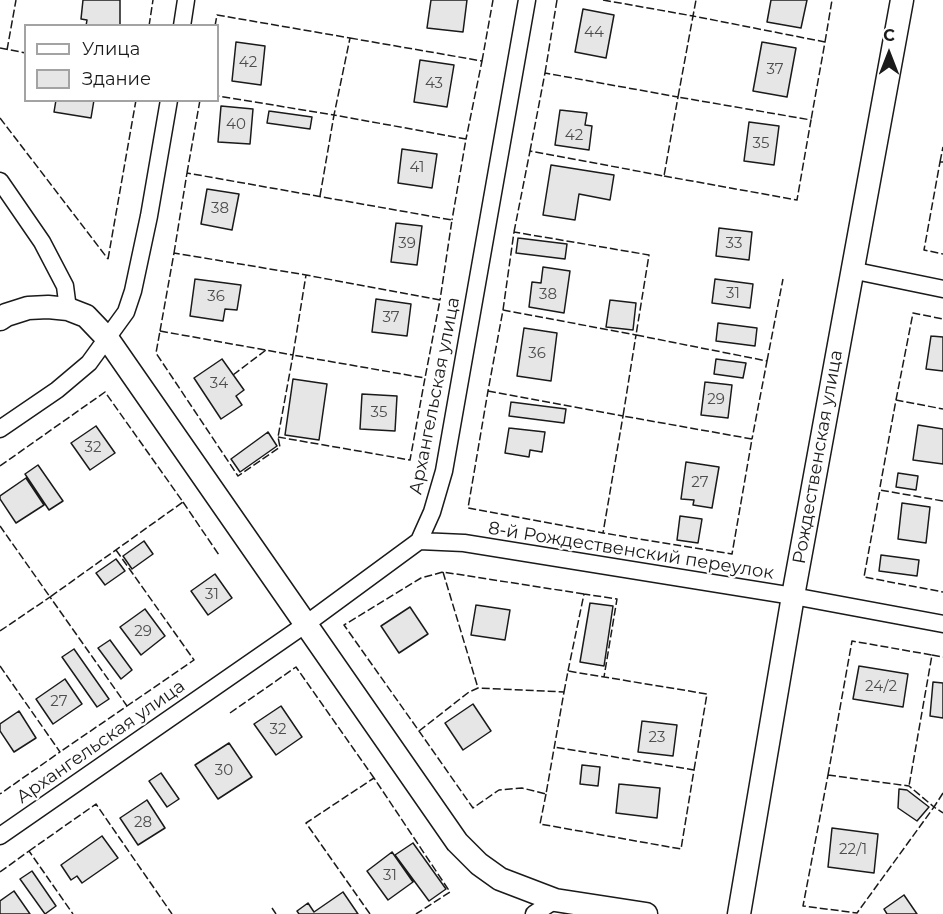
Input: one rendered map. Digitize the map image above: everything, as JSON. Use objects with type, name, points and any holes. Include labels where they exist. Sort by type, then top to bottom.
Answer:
[{"type":"main road","name":"Рождественская улица","points":[[739,914],[851,270],[902,0]]},
{"type":"main road","points":[[0,319],[28,308],[68,309],[86,316],[107,338],[457,842],[479,864],[500,879],[555,900],[646,914]]},
{"type":"street","points":[[182,24],[186,0]]},
{"type":"street","name":"Архангельская улица","points":[[0,836],[306,624],[419,541],[432,512],[444,471],[527,0]]},
{"type":"street","points":[[0,429],[57,390],[89,363],[126,312],[133,291],[149,216],[169,102]]},
{"type":"street","points":[[0,181],[42,242],[65,286],[68,309]]},
{"type":"street","points":[[851,270],[943,289]]},
{"type":"street","name":"8-й Рождественский переулок","points":[[419,541],[464,543],[793,596],[943,624]]},
{"type":"street","points":[[534,914],[555,900]]},
{"type":"building","points":[[83,0],[120,0],[120,24],[86,24],[87,20],[81,19]]},
{"type":"building","points":[[431,0],[467,0],[463,32],[427,28]]},
{"type":"building","points":[[771,0],[807,0],[801,28],[767,22]]},
{"type":"building","points":[[583,9],[614,15],[606,58],[575,52]]},
{"type":"building","points":[[236,42],[265,46],[261,85],[232,81]]},
{"type":"building","points":[[762,42],[796,48],[787,97],[753,91]]},
{"type":"building","points":[[420,60],[454,65],[447,107],[414,102]]},
{"type":"building","points":[[56,102],[94,102],[91,118],[54,112]]},
{"type":"building","points":[[221,106],[253,109],[250,144],[218,142]]},
{"type":"building","points":[[560,110],[587,113],[585,125],[592,126],[589,150],[555,145]]},
{"type":"building","points":[[269,111],[312,117],[310,129],[267,123]]},
{"type":"building","points":[[749,122],[779,126],[774,165],[744,161]]},
{"type":"building","points":[[402,149],[437,154],[432,188],[398,183]]},
{"type":"building","points":[[551,165],[614,175],[610,200],[579,194],[575,220],[543,215]]},
{"type":"building","points":[[207,189],[239,194],[232,230],[201,224]]},
{"type":"building","points":[[396,223],[422,226],[417,265],[391,262]]},
{"type":"building","points":[[719,228],[752,232],[749,260],[716,256]]},
{"type":"building","points":[[518,238],[567,244],[565,259],[516,253]]},
{"type":"building","points":[[543,267],[570,271],[564,313],[529,307],[532,282],[541,283]]},
{"type":"building","points":[[195,279],[241,285],[237,310],[225,309],[223,321],[190,316]]},
{"type":"building","points":[[715,279],[753,284],[750,308],[712,303]]},
{"type":"building","points":[[376,299],[411,304],[407,336],[372,332]]},
{"type":"building","points":[[610,300],[636,303],[633,330],[606,327]]},
{"type":"building","points":[[718,323],[757,328],[755,346],[716,341]]},
{"type":"building","points":[[524,328],[557,333],[551,381],[517,376]]},
{"type":"building","points":[[931,336],[943,337],[943,371],[926,369]]},
{"type":"building","points":[[222,359],[244,390],[236,396],[242,405],[221,419],[194,378]]},
{"type":"building","points":[[716,359],[746,363],[743,378],[714,374]]},
{"type":"building","points":[[293,379],[327,384],[319,440],[285,435]]},
{"type":"building","points":[[705,382],[732,385],[728,418],[701,415]]},
{"type":"building","points":[[362,394],[397,396],[395,431],[360,429]]},
{"type":"building","points":[[511,402],[566,409],[564,423],[509,416]]},
{"type":"building","points":[[918,425],[943,429],[943,464],[913,460]]},
{"type":"building","points":[[96,426],[115,453],[90,470],[71,443]]},
{"type":"building","points":[[509,428],[545,432],[542,452],[530,450],[529,457],[505,453]]},
{"type":"building","points":[[268,432],[277,446],[240,472],[231,459]]},
{"type":"building","points":[[686,462],[719,467],[712,508],[693,505],[694,500],[681,499]]},
{"type":"building","points":[[38,465],[63,501],[49,510],[25,474]]},
{"type":"building","points":[[898,473],[918,476],[916,490],[896,487]]},
{"type":"building","points":[[26,478],[44,505],[16,523],[0,496]]},
{"type":"building","points":[[902,503],[930,507],[926,543],[898,539]]},
{"type":"building","points":[[680,516],[702,519],[698,543],[677,540]]},
{"type":"building","points":[[144,541],[153,554],[132,569],[123,556]]},
{"type":"building","points":[[881,555],[919,560],[917,576],[879,571]]},
{"type":"building","points":[[116,559],[125,571],[105,585],[96,573]]},
{"type":"building","points":[[215,574],[232,598],[208,615],[191,591]]},
{"type":"building","points":[[590,603],[613,606],[604,666],[580,662]]},
{"type":"building","points":[[476,605],[510,610],[505,640],[471,635]]},
{"type":"building","points":[[410,607],[428,634],[399,653],[381,626]]},
{"type":"building","points":[[145,609],[165,636],[141,655],[120,627]]},
{"type":"building","points":[[110,640],[132,670],[121,679],[98,648]]},
{"type":"building","points":[[74,649],[109,699],[97,707],[62,657]]},
{"type":"building","points":[[859,666],[908,674],[903,707],[853,699]]},
{"type":"building","points":[[65,679],[82,704],[53,724],[36,699]]},
{"type":"building","points":[[933,682],[943,683],[943,718],[930,716]]},
{"type":"building","points":[[473,704],[491,731],[463,750],[445,723]]},
{"type":"building","points":[[281,706],[302,737],[276,755],[254,724]]},
{"type":"building","points":[[19,711],[36,738],[14,752],[0,731],[0,724]]},
{"type":"building","points":[[642,721],[677,725],[673,756],[638,752]]},
{"type":"building","points":[[229,743],[252,777],[218,799],[195,765]]},
{"type":"building","points":[[582,765],[600,767],[598,786],[580,784]]},
{"type":"building","points":[[161,773],[179,799],[167,807],[149,781]]},
{"type":"building","points":[[619,784],[660,788],[657,818],[616,813]]},
{"type":"building","points":[[899,789],[907,790],[929,807],[917,821],[898,808]]},
{"type":"building","points":[[147,800],[165,828],[138,845],[120,818]]},
{"type":"building","points":[[832,828],[878,834],[874,873],[828,867]]},
{"type":"building","points":[[102,836],[118,858],[82,883],[77,876],[71,880],[61,865]]},
{"type":"building","points":[[413,843],[446,889],[429,901],[395,855]]},
{"type":"building","points":[[392,852],[413,882],[388,900],[367,871]]},
{"type":"building","points":[[32,871],[56,906],[45,914],[20,879]]},
{"type":"building","points":[[14,891],[30,914],[0,914],[0,901]]},
{"type":"building","points":[[343,892],[358,914],[299,914],[297,911],[308,903],[314,912]]},
{"type":"building","points":[[904,895],[917,914],[887,914],[884,909]]},
{"type":"fence","points":[[7,50],[16,0]]},
{"type":"fence","points":[[149,24],[153,0]]},
{"type":"fence","points":[[482,61],[493,0]]},
{"type":"fence","points":[[545,73],[557,0]]},
{"type":"fence","points":[[603,0],[693,16],[696,0]]},
{"type":"fence","points":[[825,42],[832,0]]},
{"type":"fence","points":[[215,24],[217,15],[350,38],[334,115],[219,96]]},
{"type":"fence","points":[[664,176],[797,200],[811,120],[678,97],[693,16],[825,42],[811,120]]},
{"type":"fence","points":[[350,38],[482,61],[466,139]]},
{"type":"fence","points":[[0,48],[24,53]]},
{"type":"fence","points":[[514,232],[530,151],[664,176],[678,97],[545,73],[530,151]]},
{"type":"fence","points":[[108,259],[136,102]]},
{"type":"fence","points":[[187,173],[200,102]]},
{"type":"fence","points":[[320,196],[334,115],[466,139],[452,220]]},
{"type":"fence","points":[[0,118],[108,259]]},
{"type":"fence","points":[[940,162],[943,147]]},
{"type":"fence","points":[[943,162],[940,162],[924,250],[943,254]]},
{"type":"fence","points":[[174,253],[187,173],[452,220],[440,300]]},
{"type":"fence","points":[[503,310],[514,232],[649,255],[636,335],[767,361],[752,439]]},
{"type":"fence","points":[[160,331],[174,253],[306,275]]},
{"type":"fence","points":[[278,437],[410,460],[425,378],[293,355],[306,275],[440,300],[425,378]]},
{"type":"fence","points":[[767,361],[783,279]]},
{"type":"fence","points":[[488,391],[623,416],[603,533],[468,508],[488,391],[503,310],[636,335],[623,416],[752,439],[732,554],[603,533]]},
{"type":"fence","points":[[896,400],[913,313],[943,319]]},
{"type":"fence","points":[[160,331],[293,355],[278,437],[280,447],[238,476],[156,353],[160,331]]},
{"type":"fence","points":[[233,375],[266,350]]},
{"type":"fence","points":[[0,466],[105,392],[183,502],[50,597],[0,526]]},
{"type":"fence","points":[[880,487],[896,400],[943,409]]},
{"type":"fence","points":[[943,501],[880,490],[864,577],[943,592]]},
{"type":"fence","points":[[183,502],[219,555]]},
{"type":"fence","points":[[116,550],[194,660],[127,706]]},
{"type":"fence","points":[[443,572],[478,688]]},
{"type":"fence","points":[[419,731],[469,692],[478,688],[564,692],[546,794],[522,788],[499,790],[473,808],[344,625],[421,578],[443,572],[584,594]]},
{"type":"fence","points":[[568,671],[584,594],[617,599],[604,677]]},
{"type":"fence","points":[[0,631],[50,597],[127,706],[60,752]]},
{"type":"fence","points":[[828,775],[852,641],[932,655],[909,786]]},
{"type":"fence","points":[[932,655],[943,657]]},
{"type":"fence","points":[[0,666],[60,752],[0,794]]},
{"type":"fence","points":[[230,713],[296,667],[374,778]]},
{"type":"fence","points":[[564,692],[568,671],[707,694],[694,770]]},
{"type":"fence","points":[[546,794],[540,824],[681,849],[694,770],[554,747]]},
{"type":"fence","points":[[828,775],[909,786],[934,807],[857,913],[803,906],[828,775]]},
{"type":"fence","points":[[370,914],[306,823],[374,778],[450,892],[416,914]]},
{"type":"fence","points":[[943,793],[934,807],[943,813]]},
{"type":"fence","points":[[29,851],[96,804],[172,914]]},
{"type":"fence","points":[[0,872],[29,851],[73,914]]},
{"type":"fence","points":[[272,908],[276,914]]}]
